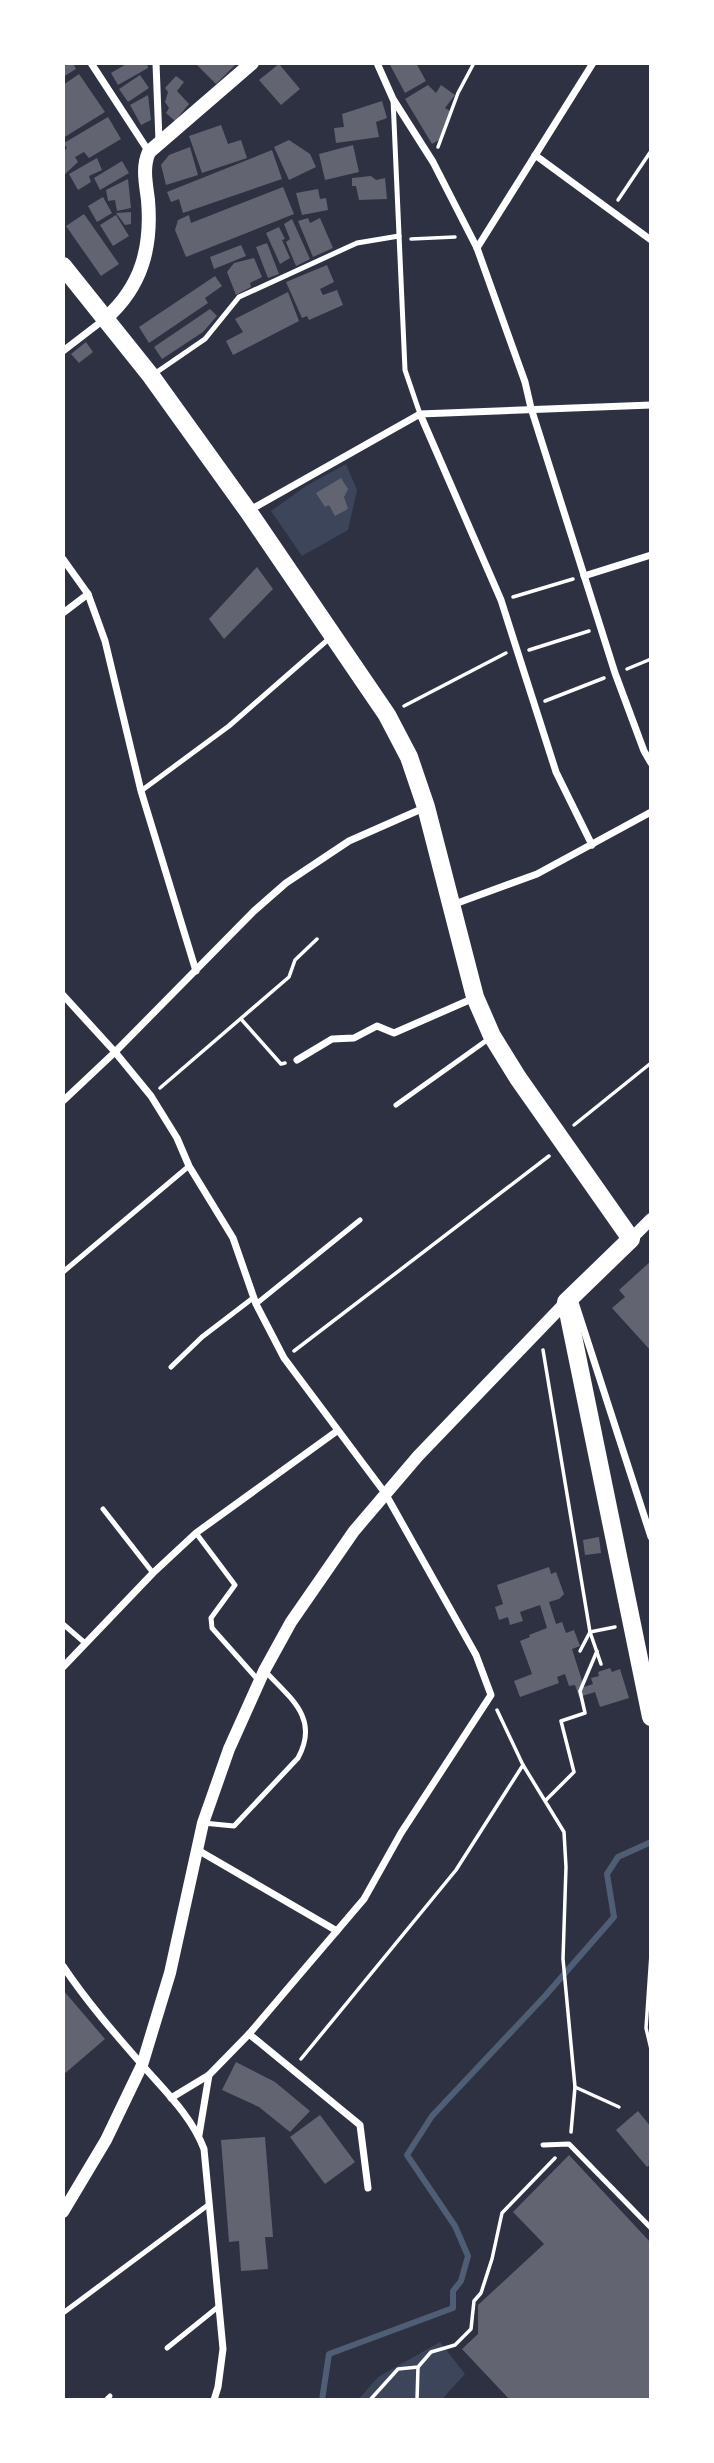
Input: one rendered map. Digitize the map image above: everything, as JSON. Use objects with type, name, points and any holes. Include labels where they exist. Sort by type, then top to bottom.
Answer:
[{"type":"main road","points":[[106,318],[122,304],[134,284],[150,239],[145,168],[154,147],[252,63]]},
{"type":"main road","points":[[63,266],[151,376],[248,511],[387,715],[409,757],[426,807],[475,998],[492,1036],[518,1078],[631,1239],[570,1298],[651,1717]]},
{"type":"street","points":[[91,63],[154,147]]},
{"type":"street","points":[[154,147],[156,63]]},
{"type":"street","points":[[377,63],[393,99],[433,162],[477,248],[525,382],[615,673],[651,763]]},
{"type":"street","points":[[477,248],[593,63]]},
{"type":"street","points":[[535,155],[651,240]]},
{"type":"street","points":[[63,351],[106,318]]},
{"type":"street","points":[[248,511],[420,414],[651,405]]},
{"type":"street","points":[[420,414],[501,600],[556,772],[592,845]]},
{"type":"street","points":[[584,576],[651,555]]},
{"type":"street","points":[[63,559],[88,594],[105,641],[141,791],[195,971]]},
{"type":"street","points":[[63,613],[88,594]]},
{"type":"street","points":[[63,1101],[254,911],[286,883],[349,841],[426,807]]},
{"type":"street","points":[[451,905],[537,874],[651,812]]},
{"type":"street","points":[[63,995],[115,1052],[151,1097],[177,1138],[189,1166],[233,1238],[255,1301],[284,1358],[385,1493],[476,1655],[491,1695],[401,1833],[364,1899],[249,2034],[209,2075],[171,2098]]},
{"type":"street","points":[[297,1060],[332,1039],[354,1038],[377,1026],[394,1034],[475,998]]},
{"type":"street","points":[[631,1239],[651,1219]]},
{"type":"street","points":[[64,2208],[106,2140],[142,2065],[170,1973],[203,1823],[229,1749],[261,1676],[323,1574],[385,1493],[570,1298],[651,1537]]},
{"type":"street","points":[[63,1667],[153,1573],[196,1533],[337,1431]]},
{"type":"street","points":[[196,1849],[337,1931]]},
{"type":"street","points":[[63,1966],[171,2098],[199,2135],[204,2149],[223,2349],[214,2400]]},
{"type":"street","points":[[249,2034],[360,2125],[368,2188]]},
{"type":"street","points":[[199,2135],[209,2075]]},
{"type":"lane","points":[[393,99],[405,370],[420,414]]},
{"type":"lane","points":[[151,376],[205,339],[239,298],[357,243],[399,238]]},
{"type":"lane","points":[[141,791],[229,726],[333,635]]},
{"type":"lane","points":[[396,1105],[492,1036]]},
{"type":"lane","points":[[63,1272],[189,1166]]},
{"type":"lane","points":[[171,1367],[202,1337],[255,1301],[360,1220]]},
{"type":"lane","points":[[103,1509],[153,1573]]},
{"type":"lane","points":[[196,1533],[235,1585],[211,1618],[212,1628],[261,1676],[300,1708],[307,1730],[305,1745],[298,1758],[234,1826],[203,1823]]},
{"type":"lane","points":[[63,1624],[85,1643]]},
{"type":"lane","points":[[543,2145],[569,2144],[651,2228]]},
{"type":"lane","points":[[63,2313],[208,2204]]},
{"type":"lane","points":[[167,2348],[218,2307]]},
{"type":"path","points":[[433,162],[458,93],[474,63]]},
{"type":"path","points":[[611,211],[651,151]]},
{"type":"path","points":[[399,238],[471,237]]},
{"type":"path","points":[[501,600],[584,576]]},
{"type":"path","points":[[387,715],[516,651],[601,627]]},
{"type":"path","points":[[533,705],[651,659]]},
{"type":"path","points":[[151,1097],[289,977],[295,960],[317,939]]},
{"type":"path","points":[[241,1019],[281,1064],[297,1060]]},
{"type":"path","points":[[284,1358],[562,1140],[651,1062]]},
{"type":"path","points":[[539,1330],[590,1632],[601,1664]]},
{"type":"path","points":[[590,1632],[612,1628]]},
{"type":"path","points":[[580,1651],[590,1632]]},
{"type":"path","points":[[546,1800],[574,1772],[561,1721],[585,1713],[580,1691],[597,1651]]},
{"type":"path","points":[[370,2400],[398,2369],[418,2367],[432,2352],[455,2345],[471,2329],[474,2301],[481,2293],[485,2281],[502,2213],[569,2144],[575,2087],[563,1959],[566,1867],[564,1832],[523,1765],[491,1695]]},
{"type":"path","points":[[292,2070],[456,1870],[523,1765]]},
{"type":"path","points":[[651,1954],[646,2028],[651,2049]]},
{"type":"path","points":[[575,2087],[619,2107]]},
{"type":"path","points":[[417,2400],[418,2367]]},
{"type":"shaded area","points":[[346,464],[357,490],[348,530],[302,556],[271,511],[306,486]]},
{"type":"shaded area","points":[[440,2342],[465,2374],[444,2397],[446,2400],[358,2400],[378,2377]]},
{"type":"building","points":[[63,63],[73,63],[76,69],[63,77]]},
{"type":"building","points":[[128,63],[147,63],[148,68],[118,85],[111,73]]},
{"type":"building","points":[[195,63],[237,63],[216,84]]},
{"type":"building","points":[[389,63],[416,63],[426,81],[405,93]]},
{"type":"building","points":[[279,64],[300,89],[281,105],[259,80]]},
{"type":"building","points":[[79,74],[105,112],[63,138],[63,85]]},
{"type":"building","points":[[140,75],[149,88],[128,102],[119,89]]},
{"type":"building","points":[[176,76],[184,82],[177,91],[189,104],[175,121],[166,113],[169,108],[165,102],[168,92],[165,88]]},
{"type":"building","points":[[428,85],[436,93],[441,85],[455,95],[445,108],[450,111],[439,140],[432,144],[405,99]]},
{"type":"building","points":[[148,95],[151,120],[141,125],[130,105]]},
{"type":"building","points":[[382,101],[387,118],[376,122],[379,137],[336,143],[334,128],[344,127],[342,114]]},
{"type":"building","points":[[108,117],[121,139],[89,158],[84,152],[75,157],[78,162],[63,176],[63,152],[67,148],[64,143]]},
{"type":"building","points":[[221,125],[228,144],[241,140],[247,158],[202,173],[189,136]]},
{"type":"building","points":[[289,140],[310,154],[316,167],[289,180],[274,147]]},
{"type":"building","points":[[353,145],[359,172],[325,180],[319,154]]},
{"type":"building","points":[[190,147],[198,175],[166,185],[161,165],[169,155]]},
{"type":"building","points":[[272,150],[282,179],[183,213],[179,199],[171,202],[167,192]]},
{"type":"building","points":[[97,158],[102,170],[89,176],[91,182],[78,190],[69,174]]},
{"type":"building","points":[[122,161],[129,173],[100,190],[94,178]]},
{"type":"building","points":[[371,176],[376,180],[385,178],[387,199],[359,200],[356,186],[352,186],[352,178]]},
{"type":"building","points":[[128,179],[131,208],[117,211],[115,200],[108,201],[106,190]]},
{"type":"building","points":[[283,187],[294,214],[186,257],[175,230],[178,220],[189,215],[191,223]]},
{"type":"building","points":[[318,189],[320,199],[326,198],[328,210],[302,215],[296,193]]},
{"type":"building","points":[[103,197],[112,213],[97,222],[88,206]]},
{"type":"building","points":[[131,212],[131,224],[125,225],[116,213]]},
{"type":"building","points":[[84,214],[119,264],[101,276],[66,226]]},
{"type":"building","points":[[116,215],[129,236],[113,246],[100,225]]},
{"type":"building","points":[[308,218],[310,223],[320,218],[333,248],[313,257],[298,221]]},
{"type":"building","points":[[292,219],[310,259],[296,266],[286,242],[290,239],[284,224]]},
{"type":"building","points":[[279,227],[290,258],[280,264],[266,233]]},
{"type":"building","points":[[267,243],[279,274],[268,278],[256,247]]},
{"type":"building","points":[[241,245],[246,256],[214,269],[210,257]]},
{"type":"building","points":[[254,258],[262,277],[236,295],[227,272],[234,263]]},
{"type":"building","points":[[327,265],[334,282],[320,289],[323,295],[337,290],[343,305],[309,320],[307,316],[302,318],[286,282]]},
{"type":"building","points":[[215,276],[222,286],[205,298],[208,303],[149,343],[139,327]]},
{"type":"building","points":[[288,292],[299,321],[233,355],[226,341],[243,332],[235,319]]},
{"type":"building","points":[[210,309],[217,316],[203,332],[162,359],[154,347]]},
{"type":"building","points":[[86,342],[93,352],[79,363],[71,354]]},
{"type":"building","points":[[341,478],[348,489],[344,497],[348,509],[335,516],[329,505],[325,507],[316,493]]},
{"type":"building","points":[[257,567],[273,589],[224,639],[209,619]]},
{"type":"building","points":[[651,1261],[651,1351],[612,1308],[625,1297],[619,1290]]},
{"type":"building","points":[[599,1537],[601,1553],[585,1555],[583,1540]]},
{"type":"building","points":[[549,1567],[551,1574],[556,1572],[564,1594],[549,1602],[556,1624],[562,1622],[566,1633],[574,1630],[580,1646],[572,1649],[584,1687],[593,1684],[591,1678],[599,1676],[598,1672],[610,1668],[612,1672],[620,1669],[629,1698],[600,1707],[595,1692],[579,1697],[575,1685],[569,1686],[565,1674],[557,1677],[559,1683],[520,1697],[514,1681],[532,1674],[520,1641],[547,1628],[540,1605],[520,1612],[523,1621],[510,1625],[508,1617],[499,1620],[495,1607],[503,1604],[497,1585]]},
{"type":"building","points":[[63,1990],[105,2039],[63,2075]]},
{"type":"building","points":[[236,2062],[275,2082],[310,2111],[290,2132],[259,2107],[222,2090]]},
{"type":"building","points":[[638,2111],[651,2127],[651,2164],[647,2167],[616,2130]]},
{"type":"building","points":[[320,2115],[355,2162],[325,2184],[290,2137]]},
{"type":"building","points":[[265,2137],[273,2237],[265,2237],[268,2269],[241,2271],[239,2241],[229,2242],[221,2140]]},
{"type":"building","points":[[569,2155],[651,2243],[651,2400],[510,2400],[462,2349],[478,2334],[478,2305],[544,2244],[513,2212]]},
{"type":"waterway","points":[[322,2400],[329,2354],[453,2308],[453,2291],[461,2281],[468,2256],[455,2226],[407,2155],[432,2116],[545,1996],[614,1917],[607,1874],[618,1857],[651,1842]]}]
